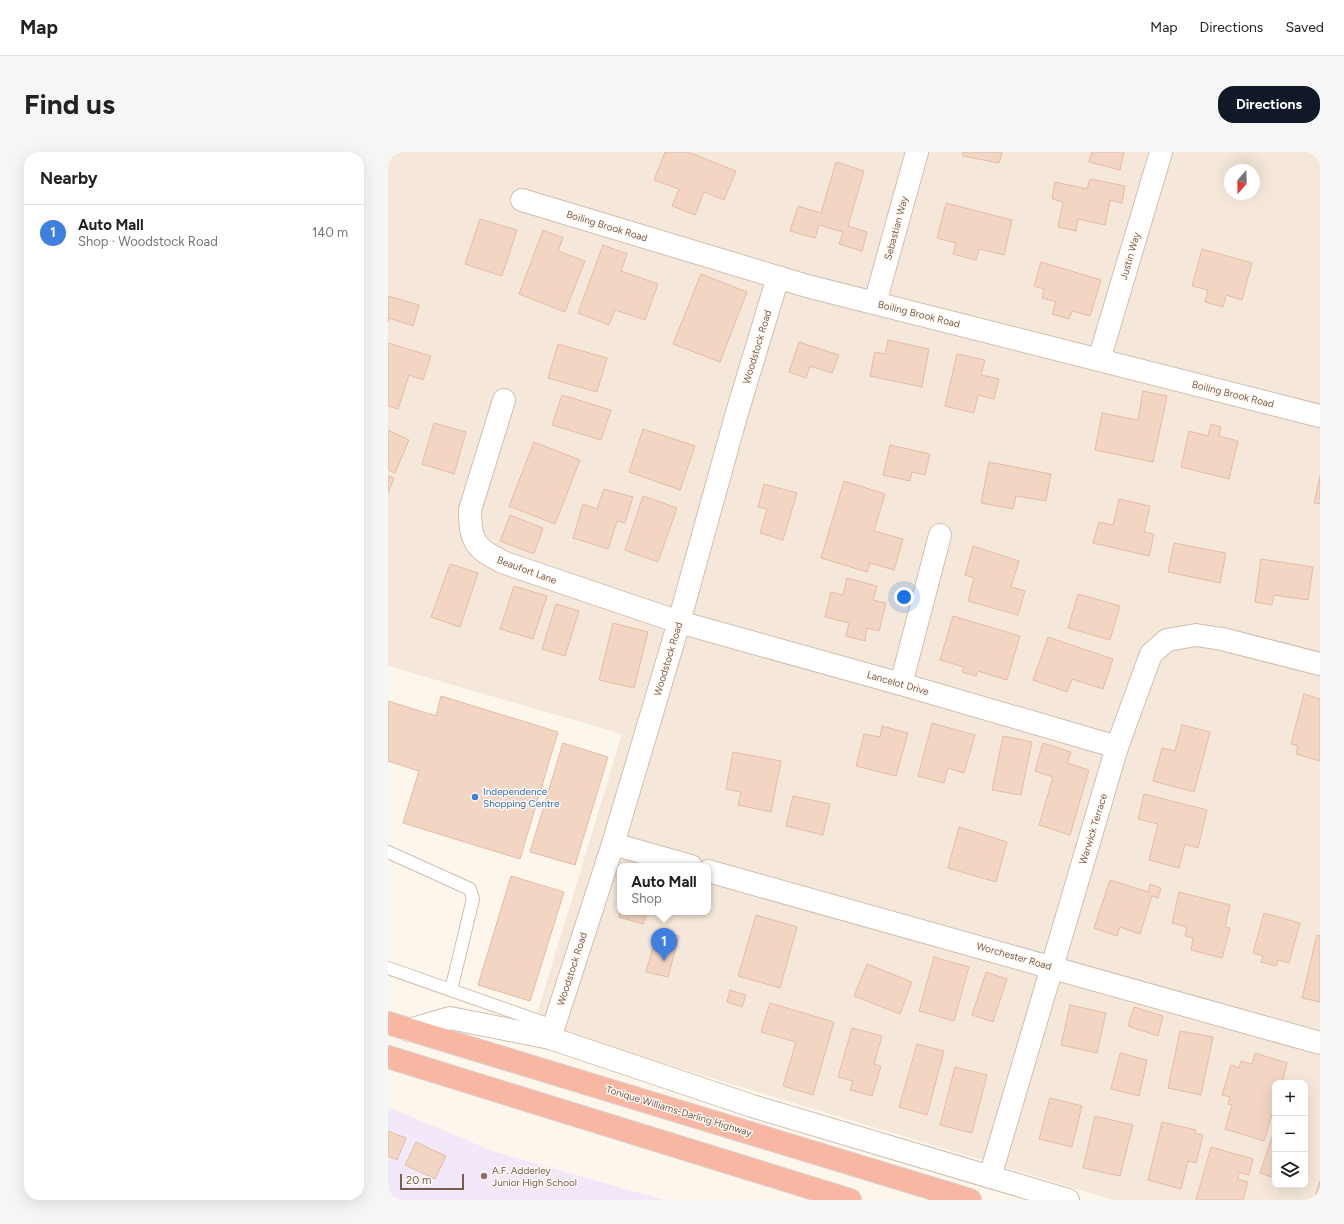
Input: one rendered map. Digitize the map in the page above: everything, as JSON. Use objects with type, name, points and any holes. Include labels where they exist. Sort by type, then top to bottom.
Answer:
[{"type":"highway","name":"Tonique Williams-Darling Highway","points":[[388,1023],[970,1200]]},
{"type":"highway","points":[[388,1058],[850,1200]]},
{"type":"street","name":"Sebastian Way","points":[[875,303],[916,152]]},
{"type":"street","name":"Justin Way","points":[[1099,360],[1160,152]]},
{"type":"street","name":"Boiling Brook Road","points":[[522,200],[778,277],[1320,416]]},
{"type":"street","name":"Woodstock Road","points":[[552,1032],[613,844],[679,622],[736,416],[778,277]]},
{"type":"street","name":"Beaufort Lane","points":[[504,400],[470,510],[470,527],[475,543],[486,554],[505,563],[679,622]]},
{"type":"street","points":[[901,684],[940,535]]},
{"type":"street","name":"Lancelot Drive","points":[[679,622],[901,684],[1117,747]]},
{"type":"street","name":"Warwick Terrace","points":[[990,1177],[1117,747],[1151,654],[1167,640],[1196,635],[1222,639],[1320,664]]},
{"type":"street","points":[[613,844],[680,863]]},
{"type":"street","name":"Worchester Road","points":[[711,872],[1320,1043]]},
{"type":"street","points":[[409,1030],[450,1018],[552,1032],[752,1106],[1068,1200]]},
{"type":"lane","points":[[388,852],[470,889],[474,898],[451,990]]},
{"type":"lane","points":[[388,968],[451,990],[552,1032]]},
{"type":"shaded area","points":[[388,152],[1320,152],[1320,1200],[1113,1200],[534,1024],[622,734],[388,666]]},
{"type":"shaded area","name":"A.F. Adderley Junior High School","points":[[388,1107],[495,1152],[664,1200],[388,1200]]},
{"type":"building","points":[[665,152],[688,152],[736,171],[724,200],[704,192],[695,215],[672,206],[679,189],[654,180]]},
{"type":"building","points":[[963,152],[1002,152],[999,163],[963,156]]},
{"type":"building","points":[[1092,152],[1124,152],[1120,170],[1089,162]]},
{"type":"building","points":[[836,162],[864,171],[848,226],[867,232],[862,251],[839,244],[843,232],[819,225],[815,238],[790,231],[798,206],[821,213]]},
{"type":"building","points":[[1090,179],[1125,186],[1122,203],[1110,200],[1105,225],[1078,219],[1076,231],[1058,227],[1063,202],[1052,199],[1055,182],[1087,189]]},
{"type":"building","points":[[946,203],[1012,220],[1004,255],[979,249],[976,260],[953,254],[956,243],[937,238]]},
{"type":"building","points":[[480,219],[517,230],[502,276],[465,264]]},
{"type":"building","points":[[543,230],[563,238],[558,251],[585,261],[565,312],[519,294]]},
{"type":"building","points":[[603,245],[627,254],[621,271],[658,284],[645,320],[615,310],[609,325],[578,313]]},
{"type":"building","points":[[1202,249],[1252,263],[1242,300],[1226,295],[1223,307],[1205,302],[1208,290],[1192,286]]},
{"type":"building","points":[[1041,262],[1101,280],[1090,316],[1072,311],[1069,319],[1052,314],[1056,302],[1042,298],[1044,289],[1034,286]]},
{"type":"building","points":[[701,274],[747,292],[720,362],[673,344]]},
{"type":"building","points":[[388,296],[419,305],[413,326],[389,318],[388,322]]},
{"type":"building","points":[[888,340],[929,349],[922,387],[870,376],[875,352],[885,354]]},
{"type":"building","points":[[799,342],[839,355],[832,373],[810,366],[806,378],[789,372]]},
{"type":"building","points":[[388,343],[431,356],[423,380],[409,375],[398,409],[388,406]]},
{"type":"building","points":[[558,344],[607,358],[597,392],[548,378]]},
{"type":"building","points":[[957,354],[985,360],[981,375],[999,379],[994,399],[978,395],[974,413],[945,406]]},
{"type":"building","points":[[1143,391],[1167,396],[1153,462],[1095,450],[1102,413],[1138,420]]},
{"type":"building","points":[[562,395],[611,410],[601,440],[552,425]]},
{"type":"building","points":[[434,423],[466,432],[454,474],[422,464]]},
{"type":"building","points":[[1211,424],[1221,427],[1219,436],[1238,441],[1229,479],[1181,467],[1189,431],[1208,436]]},
{"type":"building","points":[[643,429],[695,446],[680,490],[629,472]]},
{"type":"building","points":[[388,430],[409,440],[395,473],[388,470]]},
{"type":"building","points":[[534,442],[580,460],[555,524],[509,506]]},
{"type":"building","points":[[890,445],[930,454],[925,475],[912,472],[910,481],[883,475]]},
{"type":"building","points":[[989,462],[1051,474],[1046,501],[1016,496],[1013,509],[981,503]]},
{"type":"building","points":[[388,476],[394,478],[388,493]]},
{"type":"building","points":[[1320,476],[1320,504],[1314,503]]},
{"type":"building","points":[[844,481],[885,494],[874,531],[903,539],[894,570],[870,563],[867,572],[821,558]]},
{"type":"building","points":[[764,484],[797,493],[783,540],[760,533],[767,509],[758,507]]},
{"type":"building","points":[[604,489],[633,497],[625,523],[617,521],[608,549],[573,538],[583,504],[597,509]]},
{"type":"building","points":[[643,496],[677,508],[658,562],[625,550]]},
{"type":"building","points":[[1119,499],[1150,506],[1144,532],[1154,534],[1149,556],[1093,543],[1099,522],[1113,525]]},
{"type":"building","points":[[510,515],[543,528],[534,554],[500,541]]},
{"type":"building","points":[[1174,543],[1226,553],[1220,583],[1168,572]]},
{"type":"building","points":[[973,546],[1019,561],[1011,587],[1025,591],[1018,615],[968,601],[974,578],[965,575]]},
{"type":"building","points":[[1261,559],[1313,567],[1308,600],[1274,595],[1272,605],[1255,602]]},
{"type":"building","points":[[450,564],[478,573],[460,627],[431,617]]},
{"type":"building","points":[[847,578],[877,586],[873,600],[886,603],[879,631],[867,628],[865,641],[846,636],[849,623],[825,617],[831,592],[843,595]]},
{"type":"building","points":[[514,586],[547,596],[533,639],[500,629]]},
{"type":"building","points":[[1078,594],[1120,606],[1110,640],[1068,628]]},
{"type":"building","points":[[556,604],[579,611],[565,656],[542,649]]},
{"type":"building","points":[[953,616],[1020,636],[1007,680],[978,671],[976,676],[962,672],[964,667],[940,660]]},
{"type":"building","points":[[613,623],[648,632],[634,688],[599,680]]},
{"type":"building","points":[[1048,637],[1113,659],[1103,689],[1072,679],[1067,692],[1033,680]]},
{"type":"building","points":[[1304,694],[1320,699],[1320,761],[1296,754],[1298,746],[1291,744]]},
{"type":"building","name":"Independence Shopping Centre","points":[[441,696],[558,732],[520,859],[403,823],[419,771],[388,761],[388,701],[436,716]]},
{"type":"building","points":[[932,723],[975,735],[964,773],[948,768],[944,783],[918,776]]},
{"type":"building","points":[[1182,725],[1210,732],[1194,792],[1153,781],[1162,748],[1175,751]]},
{"type":"building","points":[[882,726],[908,733],[896,776],[856,766],[864,734],[880,737]]},
{"type":"building","points":[[1003,736],[1032,742],[1021,795],[992,790]]},
{"type":"building","points":[[563,743],[608,757],[575,865],[530,852]]},
{"type":"building","points":[[1043,743],[1071,752],[1067,763],[1089,770],[1070,835],[1039,825],[1053,777],[1035,771]]},
{"type":"building","points":[[733,752],[781,761],[771,812],[738,805],[741,792],[726,789]]},
{"type":"building","points":[[1144,794],[1207,810],[1198,848],[1185,844],[1179,868],[1149,860],[1158,824],[1138,819]]},
{"type":"building","points":[[793,796],[830,804],[823,835],[786,826]]},
{"type":"building","points":[[959,827],[1007,842],[996,882],[948,868]]},
{"type":"building","points":[[511,876],[564,892],[530,1001],[478,985]]},
{"type":"building","points":[[1110,880],[1148,892],[1150,884],[1161,888],[1158,898],[1152,896],[1140,934],[1120,927],[1117,936],[1094,928]]},
{"type":"building","points":[[1179,892],[1230,905],[1225,927],[1230,928],[1222,958],[1191,950],[1193,938],[1185,936],[1187,927],[1172,923]]},
{"type":"building","points":[[1264,913],[1300,923],[1289,963],[1278,960],[1276,966],[1261,962],[1263,956],[1253,953]]},
{"type":"building","points":[[619,915],[646,915],[643,924],[619,917]]},
{"type":"building","points":[[756,915],[797,927],[780,988],[738,976]]},
{"type":"building","points":[[658,930],[679,936],[668,977],[646,972]]},
{"type":"building","points":[[1317,935],[1320,936],[1320,1002],[1302,998]]},
{"type":"building","points":[[934,957],[969,967],[954,1021],[919,1011]]},
{"type":"building","points":[[867,964],[912,982],[900,1014],[854,996]]},
{"type":"building","points":[[986,972],[1007,979],[993,1022],[972,1015]]},
{"type":"building","points":[[730,990],[746,995],[742,1007],[727,1002]]},
{"type":"building","points":[[770,1003],[834,1022],[813,1095],[783,1086],[796,1042],[761,1032]]},
{"type":"building","points":[[1070,1005],[1106,1013],[1097,1053],[1061,1045]]},
{"type":"building","points":[[1134,1007],[1163,1016],[1158,1036],[1128,1026]]},
{"type":"building","points":[[852,1028],[882,1036],[874,1064],[881,1066],[872,1096],[850,1090],[853,1081],[838,1077]]},
{"type":"building","points":[[1180,1031],[1213,1037],[1201,1095],[1168,1088]]},
{"type":"building","points":[[917,1044],[944,1051],[927,1115],[899,1107]]},
{"type":"building","points":[[1120,1053],[1147,1060],[1139,1096],[1111,1089]]},
{"type":"building","points":[[1255,1053],[1287,1063],[1283,1080],[1272,1080],[1272,1114],[1264,1141],[1225,1129],[1232,1105],[1228,1104],[1230,1097],[1222,1095],[1231,1065],[1239,1068],[1241,1061],[1252,1064]]},
{"type":"building","points":[[955,1067],[987,1075],[972,1133],[940,1125]]},
{"type":"building","points":[[1050,1098],[1082,1106],[1072,1147],[1039,1139]]},
{"type":"building","points":[[1095,1116],[1133,1125],[1120,1176],[1083,1168]]},
{"type":"building","points":[[1162,1122],[1196,1130],[1195,1133],[1203,1135],[1196,1163],[1188,1161],[1181,1189],[1148,1180]]},
{"type":"building","points":[[388,1131],[406,1138],[397,1160],[388,1156]]},
{"type":"building","points":[[1272,1137],[1272,1177],[1260,1173]]},
{"type":"building","points":[[416,1142],[446,1156],[435,1179],[405,1165]]},
{"type":"building","points":[[1211,1147],[1253,1159],[1249,1175],[1239,1172],[1238,1179],[1248,1182],[1243,1200],[1196,1200]]},
{"type":"building","points":[[1320,1181],[1320,1200],[1314,1200]]},
{"type":"place","name":"Independence Shopping Centre","points":[[475,797]]},
{"type":"place","name":"Auto Mall","points":[[664,961]]},
{"type":"place","name":"A.F. Adderley Junior High School","points":[[484,1176]]}]
